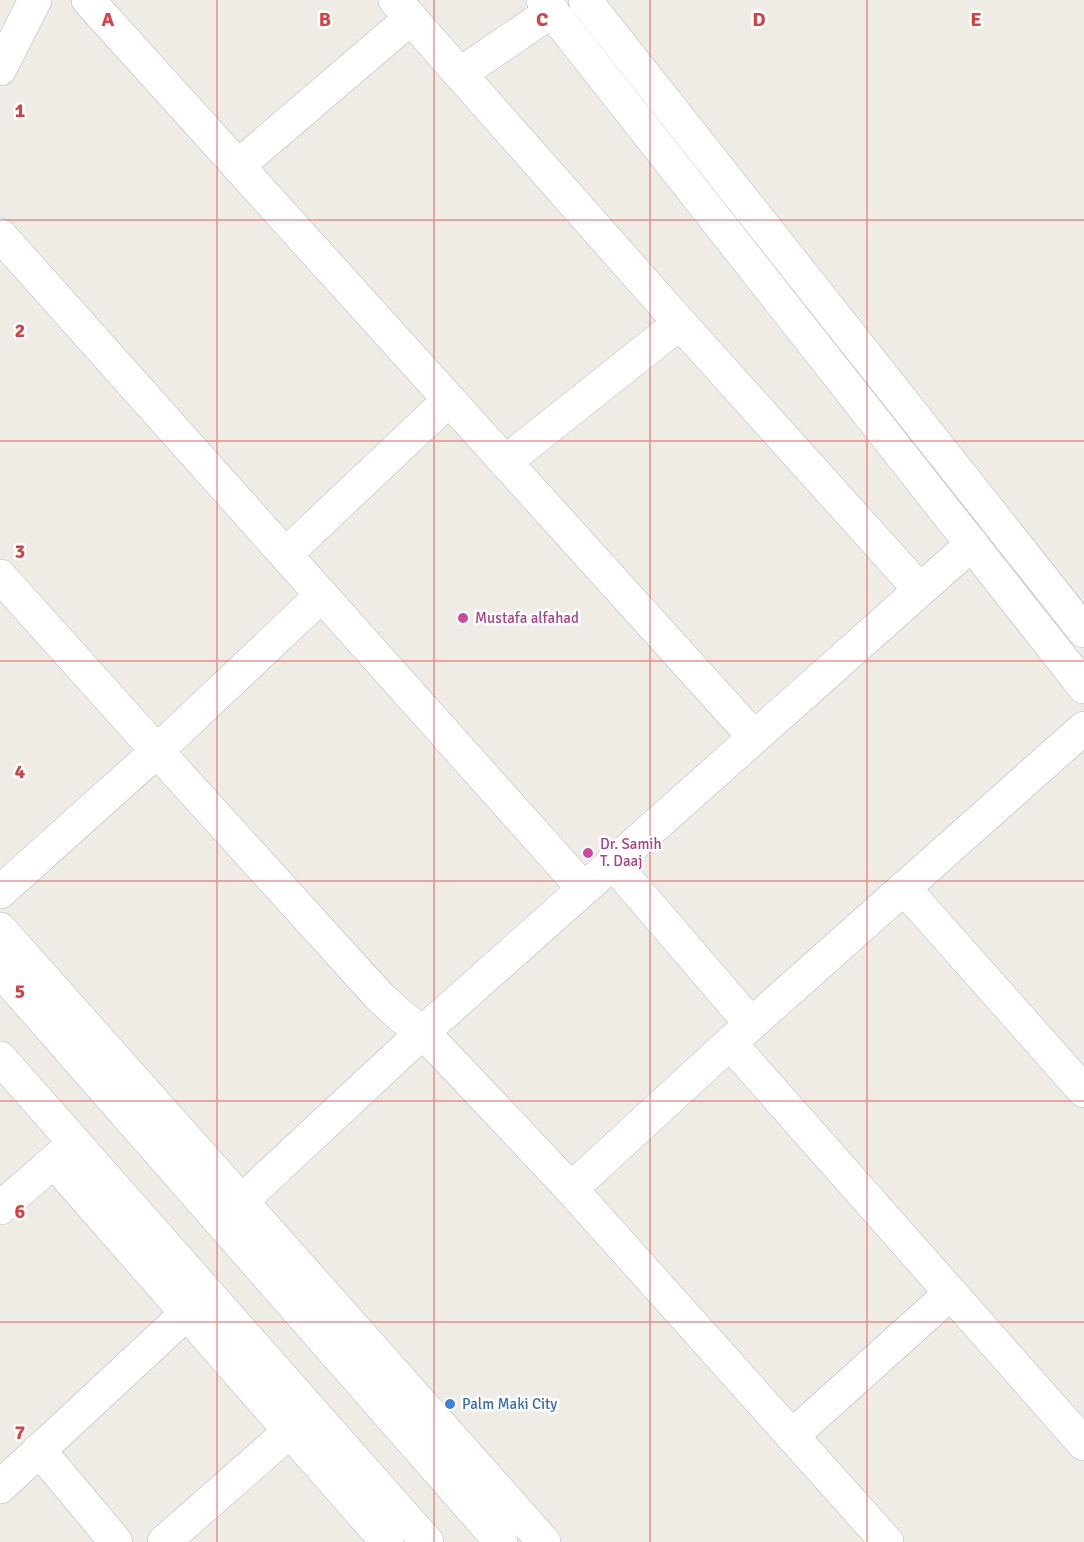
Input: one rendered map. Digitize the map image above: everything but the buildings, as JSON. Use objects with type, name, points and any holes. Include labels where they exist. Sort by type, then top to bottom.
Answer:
[{"type":"street","points":[[0,69],[35,0]]},
{"type":"street","points":[[87,0],[754,737]]},
{"type":"street","points":[[585,0],[1084,631]]},
{"type":"street","points":[[460,74],[548,5],[1084,687]]},
{"type":"street","points":[[237,166],[403,9],[680,323],[920,590]]},
{"type":"street","points":[[0,235],[584,888]]},
{"type":"street","points":[[505,462],[680,323]]},
{"type":"street","points":[[286,554],[449,400]]},
{"type":"street","points":[[231,1211],[423,1032],[972,544]]},
{"type":"street","points":[[0,576],[380,997],[423,1032],[571,1189],[887,1542]]},
{"type":"street","points":[[0,892],[157,751],[322,595]]},
{"type":"street","points":[[571,1189],[740,1033],[1084,728]]},
{"type":"street","points":[[612,862],[740,1033],[951,1293],[1084,1444]]},
{"type":"street","points":[[904,888],[1084,1091]]},
{"type":"street","points":[[0,929],[501,1542]]},
{"type":"street","points":[[0,970],[544,1542]]},
{"type":"street","points":[[0,1058],[64,1152],[187,1313],[387,1542]]},
{"type":"street","points":[[0,1208],[64,1152]]},
{"type":"street","points":[[64,1152],[427,1542]]},
{"type":"street","points":[[792,1436],[951,1293]]},
{"type":"street","points":[[0,1487],[187,1313]]},
{"type":"street","points":[[164,1542],[290,1431]]},
{"type":"street","points":[[39,1450],[116,1542]]},
{"type":"place","name":"Mustafa alfahad","points":[[463,618]]},
{"type":"place","name":"Dr. Samih T. Daaj","points":[[588,853]]},
{"type":"place","name":"Palm Maki City","points":[[450,1404]]}]
